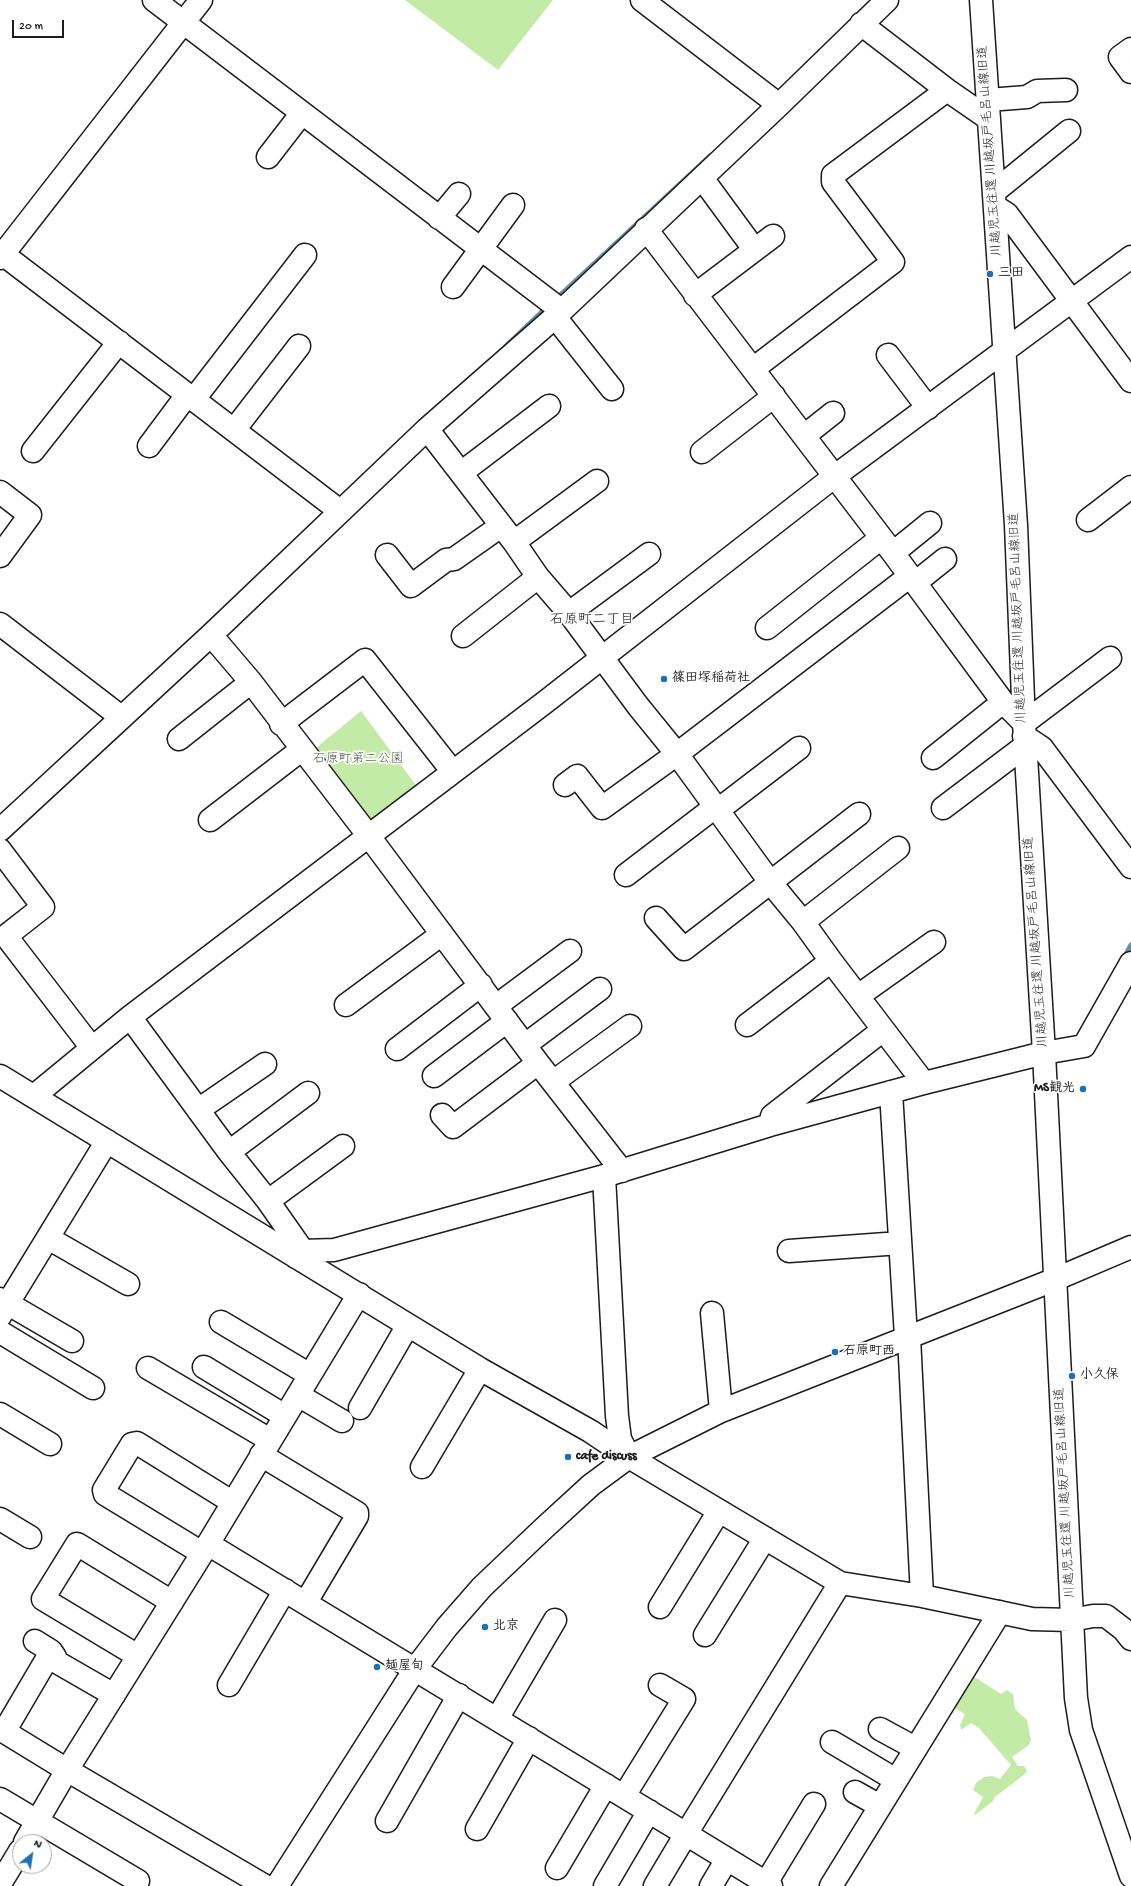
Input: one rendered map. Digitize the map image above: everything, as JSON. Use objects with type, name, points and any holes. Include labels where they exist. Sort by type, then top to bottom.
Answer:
[{"type":"street","points":[[154,0],[480,249],[558,314],[612,389]]},
{"type":"street","points":[[201,0],[1,255],[119,342],[340,511]]},
{"type":"street","points":[[642,0],[779,105]]},
{"type":"street","points":[[0,830],[211,635],[427,429],[558,314],[646,229],[779,105],[887,0]]},
{"type":"street","name":"川越児玉往還 川越坂戸毛呂山線旧道","points":[[981,0],[1016,525],[1024,735],[1044,1053],[1076,1698],[1081,1730],[1131,1876]]},
{"type":"street","points":[[861,24],[947,90],[989,110],[1027,97],[1037,91],[1066,90]]},
{"type":"street","points":[[1131,49],[1120,57],[1131,72]]},
{"type":"street","points":[[753,369],[893,262],[834,182],[833,175],[947,90]]},
{"type":"street","points":[[268,157],[302,113]]},
{"type":"street","points":[[1069,131],[995,199],[1131,381]]},
{"type":"street","points":[[702,178],[754,249]]},
{"type":"street","points":[[439,218],[459,194]]},
{"type":"street","points":[[453,287],[513,205]]},
{"type":"street","points":[[646,229],[913,579],[1003,702],[1024,735],[1042,748],[1131,867]]},
{"type":"street","points":[[695,295],[773,236]]},
{"type":"street","points":[[149,446],[191,397],[304,255]]},
{"type":"street","points":[[34,1096],[130,1017],[453,772],[835,476],[1131,257]]},
{"type":"street","points":[[33,451],[119,342]]},
{"type":"street","points":[[234,430],[299,346]]},
{"type":"street","points":[[888,355],[928,408]]},
{"type":"street","points":[[702,452],[774,396]]},
{"type":"street","points":[[461,473],[549,406]]},
{"type":"street","points":[[804,436],[834,413]]},
{"type":"street","points":[[427,429],[538,577],[569,613],[638,706],[677,754],[770,882],[803,922],[924,1083]]},
{"type":"street","points":[[387,556],[411,586],[446,560],[454,559],[507,534],[597,482]]},
{"type":"street","points":[[1088,520],[1131,487]]},
{"type":"street","points":[[0,492],[30,515],[0,556]]},
{"type":"street","points":[[767,628],[887,546],[930,523]]},
{"type":"street","points":[[569,613],[649,554]]},
{"type":"street","points":[[565,785],[577,776],[602,808],[913,579],[945,559]]},
{"type":"street","points":[[463,636],[538,577]]},
{"type":"street","points":[[0,624],[122,717]]},
{"type":"street","points":[[211,635],[251,682],[281,724],[368,835],[481,985],[553,1082],[613,1173],[617,1416],[620,1439],[629,1457]]},
{"type":"street","points":[[943,808],[1110,658]]},
{"type":"street","points":[[281,724],[366,660],[453,772]]},
{"type":"street","points":[[179,739],[251,682]]},
{"type":"street","points":[[933,758],[1003,702]]},
{"type":"street","points":[[626,875],[799,748]]},
{"type":"street","points":[[210,820],[301,750]]},
{"type":"street","points":[[656,918],[684,949],[859,814]]},
{"type":"street","points":[[803,922],[898,848]]},
{"type":"street","points":[[0,850],[43,907],[6,936],[92,1048]]},
{"type":"street","points":[[346,1005],[442,934]]},
{"type":"street","points":[[858,996],[934,942]]},
{"type":"street","points":[[434,1076],[570,951]]},
{"type":"street","points":[[747,1024],[831,961]]},
{"type":"street","points":[[300,1254],[334,1250],[613,1173],[770,1125],[924,1083],[1044,1053],[1084,1046],[1131,963]]},
{"type":"street","points":[[397,1049],[481,985]]},
{"type":"street","points":[[525,1045],[600,989]]},
{"type":"street","points":[[130,1017],[229,1152],[268,1202],[300,1254]]},
{"type":"street","points":[[553,1082],[630,1026]]},
{"type":"street","points":[[770,1125],[772,1116],[883,1030]]},
{"type":"street","points":[[442,1115],[453,1127],[538,1063]]},
{"type":"street","points":[[198,1110],[265,1064]]},
{"type":"street","points":[[0,1076],[107,1141],[300,1254],[359,1294],[480,1369],[590,1432],[718,1511],[840,1583],[922,1596],[1032,1619],[1071,1620],[1093,1616],[1106,1616],[1127,1628]]},
{"type":"street","points":[[891,1092],[900,1243],[908,1337],[922,1596]]},
{"type":"street","points":[[229,1152],[308,1093]]},
{"type":"street","points":[[72,1341],[3,1306],[48,1238],[107,1141]]},
{"type":"street","points":[[268,1202],[343,1146]]},
{"type":"street","points":[[48,1238],[128,1284]]},
{"type":"street","points":[[789,1251],[900,1243]]},
{"type":"street","points":[[277,1886],[415,1669],[447,1627],[482,1587],[591,1485],[629,1457],[721,1412],[1056,1279],[1129,1254]]},
{"type":"street","points":[[30,1834],[67,1770],[172,1602],[359,1294]]},
{"type":"street","points":[[712,1313],[721,1412]]},
{"type":"street","points":[[221,1322],[310,1375]]},
{"type":"street","points":[[360,1408],[408,1325]]},
{"type":"street","points":[[0,1332],[93,1388]]},
{"type":"street","points":[[204,1367],[285,1416]]},
{"type":"street","points":[[148,1368],[266,1447],[357,1513],[357,1516],[306,1602]]},
{"type":"street","points":[[422,1467],[480,1369]]},
{"type":"street","points":[[298,1395],[342,1421]]},
{"type":"street","points":[[0,1414],[50,1444]]},
{"type":"street","points":[[232,1502],[137,1443],[132,1444],[104,1490],[105,1494],[306,1602],[769,1884],[814,1804]]},
{"type":"street","points":[[660,1607],[718,1511]]},
{"type":"street","points":[[0,1519],[30,1537]]},
{"type":"street","points":[[705,1635],[765,1538]]},
{"type":"street","points":[[138,1656],[43,1599],[77,1544],[172,1602]]},
{"type":"street","points":[[655,1886],[840,1583]]},
{"type":"street","points":[[229,1684],[285,1590]]},
{"type":"street","points":[[831,1886],[1000,1612]]},
{"type":"street","points":[[497,1719],[555,1620]]},
{"type":"street","points":[[35,1641],[51,1651],[58,1653],[114,1695]]},
{"type":"street","points":[[58,1653],[48,1657],[2,1730],[67,1770],[265,1886]]},
{"type":"street","points":[[557,1868],[684,1700],[660,1685]]},
{"type":"street","points":[[387,1821],[459,1695]]},
{"type":"street","points":[[880,1729],[916,1748]]},
{"type":"street","points":[[477,1829],[529,1738]]},
{"type":"street","points":[[832,1742],[896,1780]]},
{"type":"street","points":[[856,1792],[880,1806]]},
{"type":"street","points":[[0,1799],[138,1882]]},
{"type":"street","points":[[605,1886],[649,1811]]},
{"type":"street","points":[[711,1886],[727,1859]]},
{"type":"street","points":[[0,1884],[12,1864]]},
{"type":"green space","points":[[405,0],[553,0],[498,70]]},
{"type":"green space","name":"石原町第二公園","points":[[361,711],[419,789],[369,827],[311,752]]},
{"type":"green space","points":[[970,1674],[1001,1694],[1007,1690],[1013,1694],[1015,1709],[1027,1720],[1031,1740],[1029,1745],[1012,1757],[1018,1766],[1024,1766],[1027,1770],[1026,1773],[975,1815],[974,1814],[983,1797],[973,1790],[976,1783],[984,1777],[992,1776],[1000,1779],[1011,1765],[979,1728],[971,1723],[961,1730],[960,1725],[965,1714],[951,1706]]},
{"type":"waterway","points":[[556,299],[710,156]]},
{"type":"waterway","points":[[505,347],[547,307]]},
{"type":"waterway","points":[[1124,958],[1131,945]]},
{"type":"place","name":"三田","points":[[990,274]]},
{"type":"place","name":"篠田塚稲荷社","points":[[664,679]]},
{"type":"place","name":"MS観光","points":[[1083,1089]]},
{"type":"place","name":"石原町西","points":[[835,1352]]},
{"type":"place","name":"小久保","points":[[1072,1376]]},
{"type":"place","name":"cafe discuss","points":[[568,1457]]},
{"type":"place","name":"北京","points":[[485,1627]]},
{"type":"place","name":"麺屋旬","points":[[377,1667]]},
{"type":"district","name":"石原町二丁目","points":[[592,621]]}]
